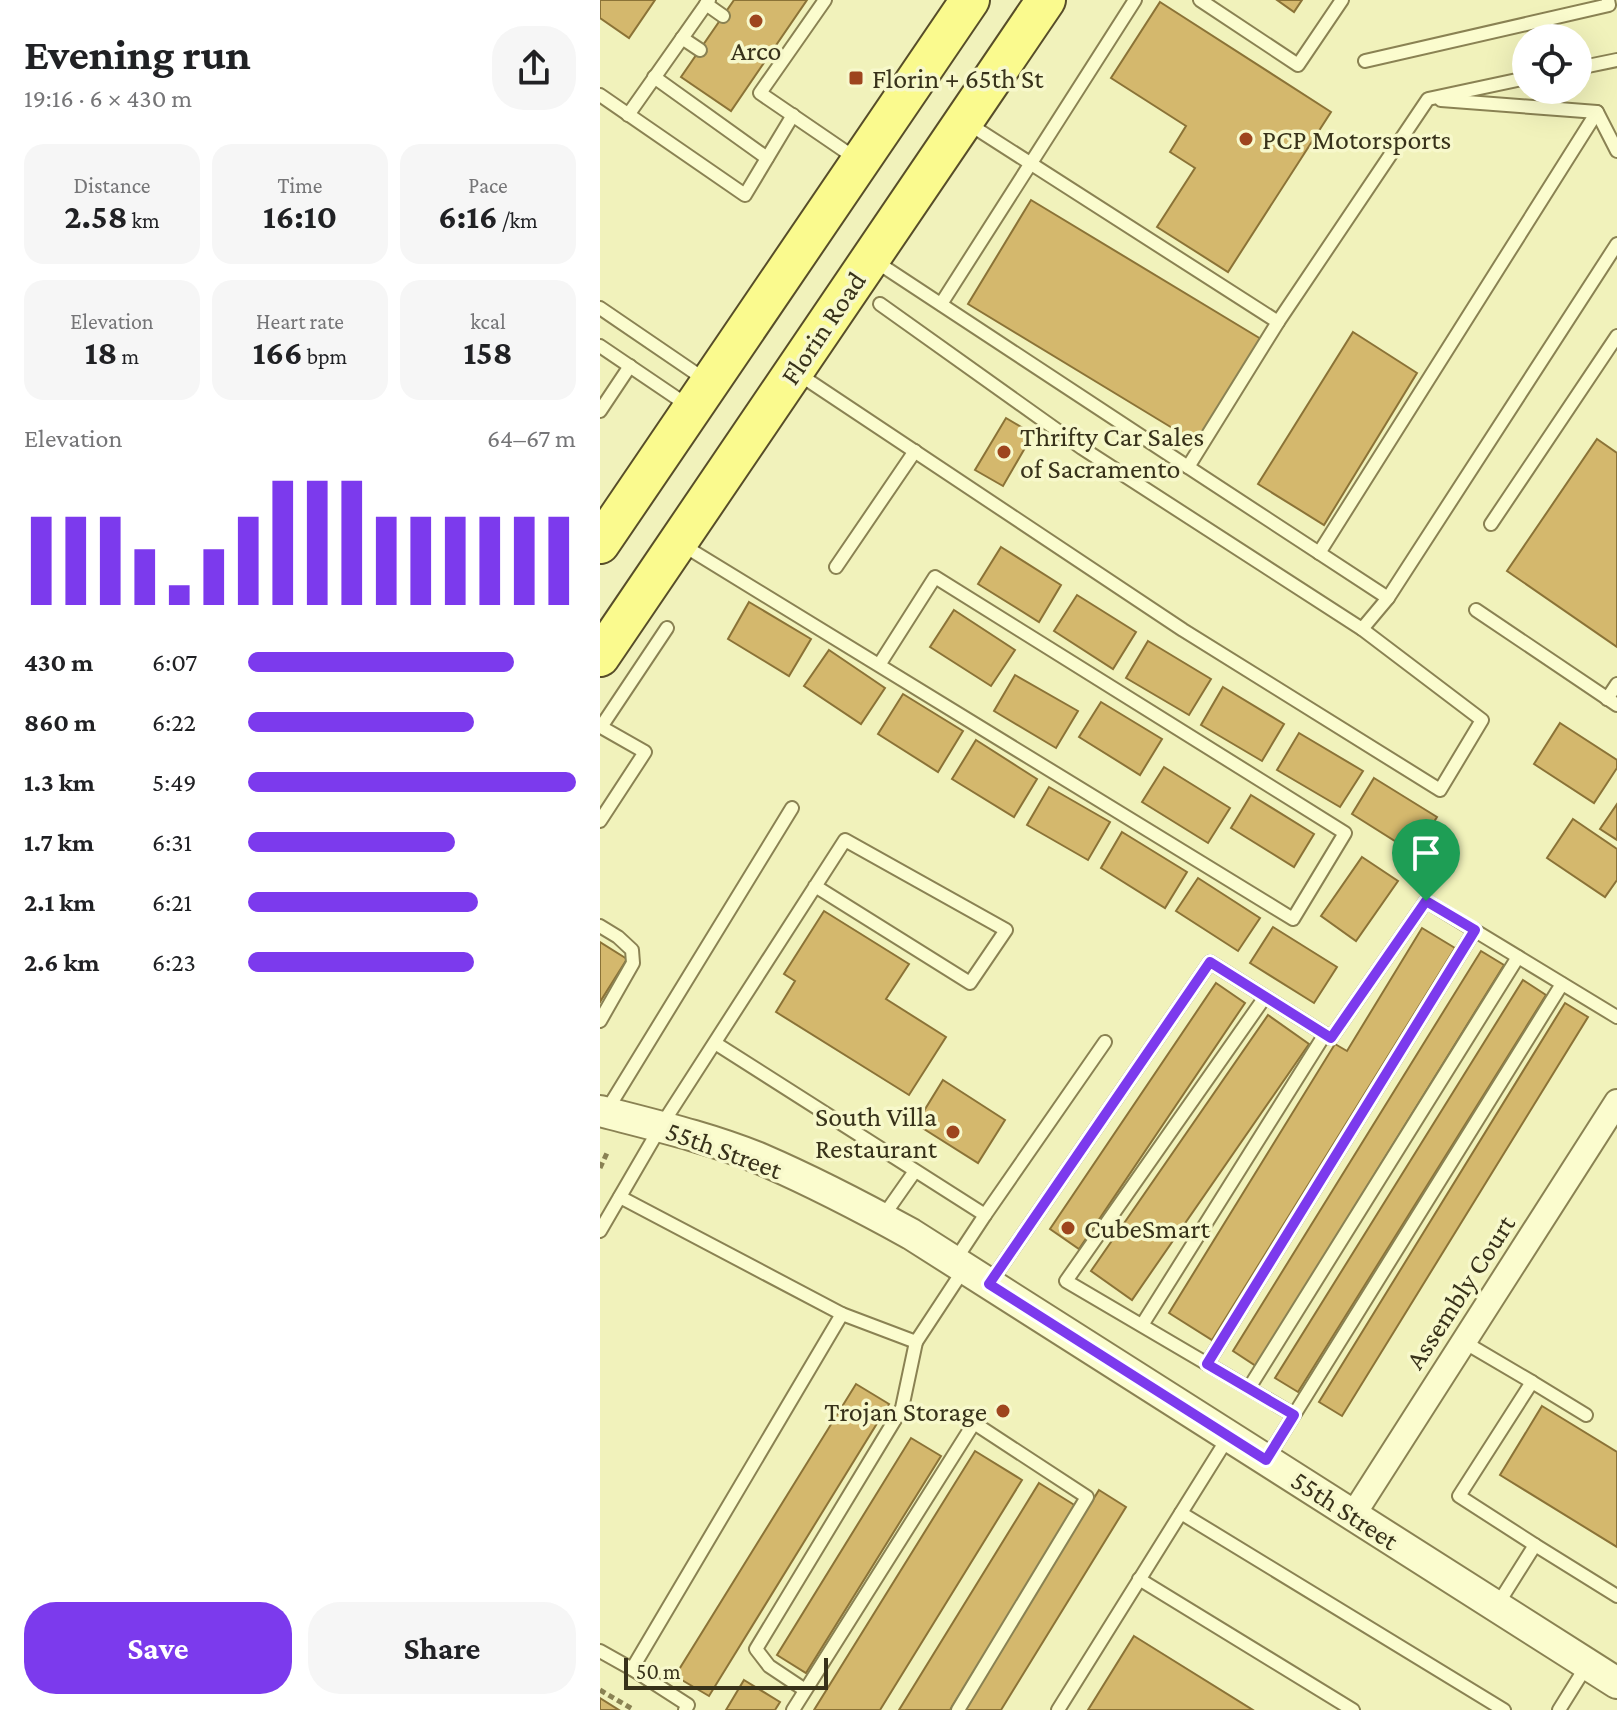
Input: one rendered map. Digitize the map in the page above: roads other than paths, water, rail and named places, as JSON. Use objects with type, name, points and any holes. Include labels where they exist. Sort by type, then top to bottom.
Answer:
[{"type":"main road","points":[[600,544],[970,0]]},
{"type":"main road","name":"Florin Road","points":[[600,657],[1046,0]]},
{"type":"street","name":"Assembly Court","points":[[1353,1515],[1617,1102]]},
{"type":"street","name":"55th Street","points":[[603,1112],[661,1126],[758,1158],[882,1218],[1617,1683]]},
{"type":"lane","points":[[760,93],[825,0]]},
{"type":"lane","points":[[941,304],[1135,0]]},
{"type":"lane","points":[[1200,0],[1298,65],[1342,0]]},
{"type":"lane","points":[[1365,61],[1609,5],[1608,0]]},
{"type":"lane","points":[[628,115],[707,2],[723,16]]},
{"type":"lane","points":[[797,14],[809,22]]},
{"type":"lane","points":[[682,38],[700,50]]},
{"type":"lane","points":[[772,51],[784,59]]},
{"type":"lane","points":[[1592,65],[1617,60]]},
{"type":"lane","points":[[654,77],[767,158]]},
{"type":"lane","points":[[1188,467],[1278,322],[1428,99],[1512,81]]},
{"type":"lane","points":[[749,84],[860,162]]},
{"type":"lane","points":[[600,95],[745,195],[793,115]]},
{"type":"lane","points":[[1428,99],[1597,112]]},
{"type":"lane","points":[[1597,112],[1617,151]]},
{"type":"lane","points":[[1319,553],[1597,112]]},
{"type":"lane","points":[[964,121],[1278,322]]},
{"type":"lane","points":[[1362,629],[1388,598],[1617,244]]},
{"type":"lane","points":[[871,258],[1388,598]]},
{"type":"lane","points":[[794,371],[1183,630],[1440,790],[1482,720],[1362,629],[1082,448],[880,304]]},
{"type":"lane","points":[[600,308],[701,396]]},
{"type":"lane","points":[[1491,524],[1617,336]]},
{"type":"lane","points":[[600,346],[630,366],[701,396]]},
{"type":"lane","points":[[600,411],[630,366]]},
{"type":"lane","points":[[836,567],[915,451]]},
{"type":"lane","points":[[678,542],[1293,919],[1345,833],[935,577],[879,665]]},
{"type":"lane","points":[[1476,610],[1612,702],[1617,684]]},
{"type":"lane","points":[[600,821],[645,752],[600,726],[667,628]]},
{"type":"lane","points":[[603,1112],[792,808]]},
{"type":"lane","points":[[600,1231],[661,1126],[715,1043],[815,886],[845,840],[1006,930],[970,983],[815,886]]},
{"type":"lane","points":[[805,1690],[769,1666],[756,1649],[902,1408],[916,1342],[1210,962],[1331,1038],[1426,901],[1617,1017]]},
{"type":"lane","points":[[600,926],[632,950],[633,963],[600,1021]]},
{"type":"lane","points":[[1207,1364],[1475,930]]},
{"type":"lane","points":[[1249,1388],[1518,957]]},
{"type":"lane","points":[[1266,1460],[1562,984]]},
{"type":"lane","points":[[1265,997],[1066,1281],[1294,1415]]},
{"type":"lane","points":[[1142,1325],[1325,1034]]},
{"type":"lane","points":[[969,1271],[985,1215],[1105,1042]]},
{"type":"lane","points":[[715,1043],[985,1215]]},
{"type":"lane","points":[[882,1218],[915,1171]]},
{"type":"lane","points":[[620,1197],[842,1314],[916,1342]]},
{"type":"lane","points":[[632,1669],[842,1314]]},
{"type":"lane","points":[[1464,1342],[1586,1415]]},
{"type":"lane","points":[[1532,1382],[1459,1496],[1617,1596]]},
{"type":"lane","points":[[793,1710],[974,1423],[1087,1497],[958,1710]]},
{"type":"lane","points":[[1058,1710],[1229,1436]]},
{"type":"lane","points":[[1181,1513],[1504,1710]]},
{"type":"lane","points":[[1496,1607],[1535,1545]]},
{"type":"lane","points":[[1139,1579],[1353,1710]]},
{"type":"lane","points":[[600,1651],[688,1705],[685,1710]]},
{"type":"lane","points":[[1559,1710],[1587,1664]]},
{"type":"place","name":"Arco","points":[[756,21]]},
{"type":"place","name":"Florin + 65th St","points":[[856,78]]},
{"type":"place","name":"PCP Motorsports","points":[[1246,139]]},
{"type":"place","name":"Thrifty Car Sales of Sacramento","points":[[1004,452]]},
{"type":"place","name":"South Villa Restaurant","points":[[953,1132]]},
{"type":"place","name":"CubeSmart","points":[[1068,1228]]},
{"type":"place","name":"Trojan Storage","points":[[1003,1411]]}]
